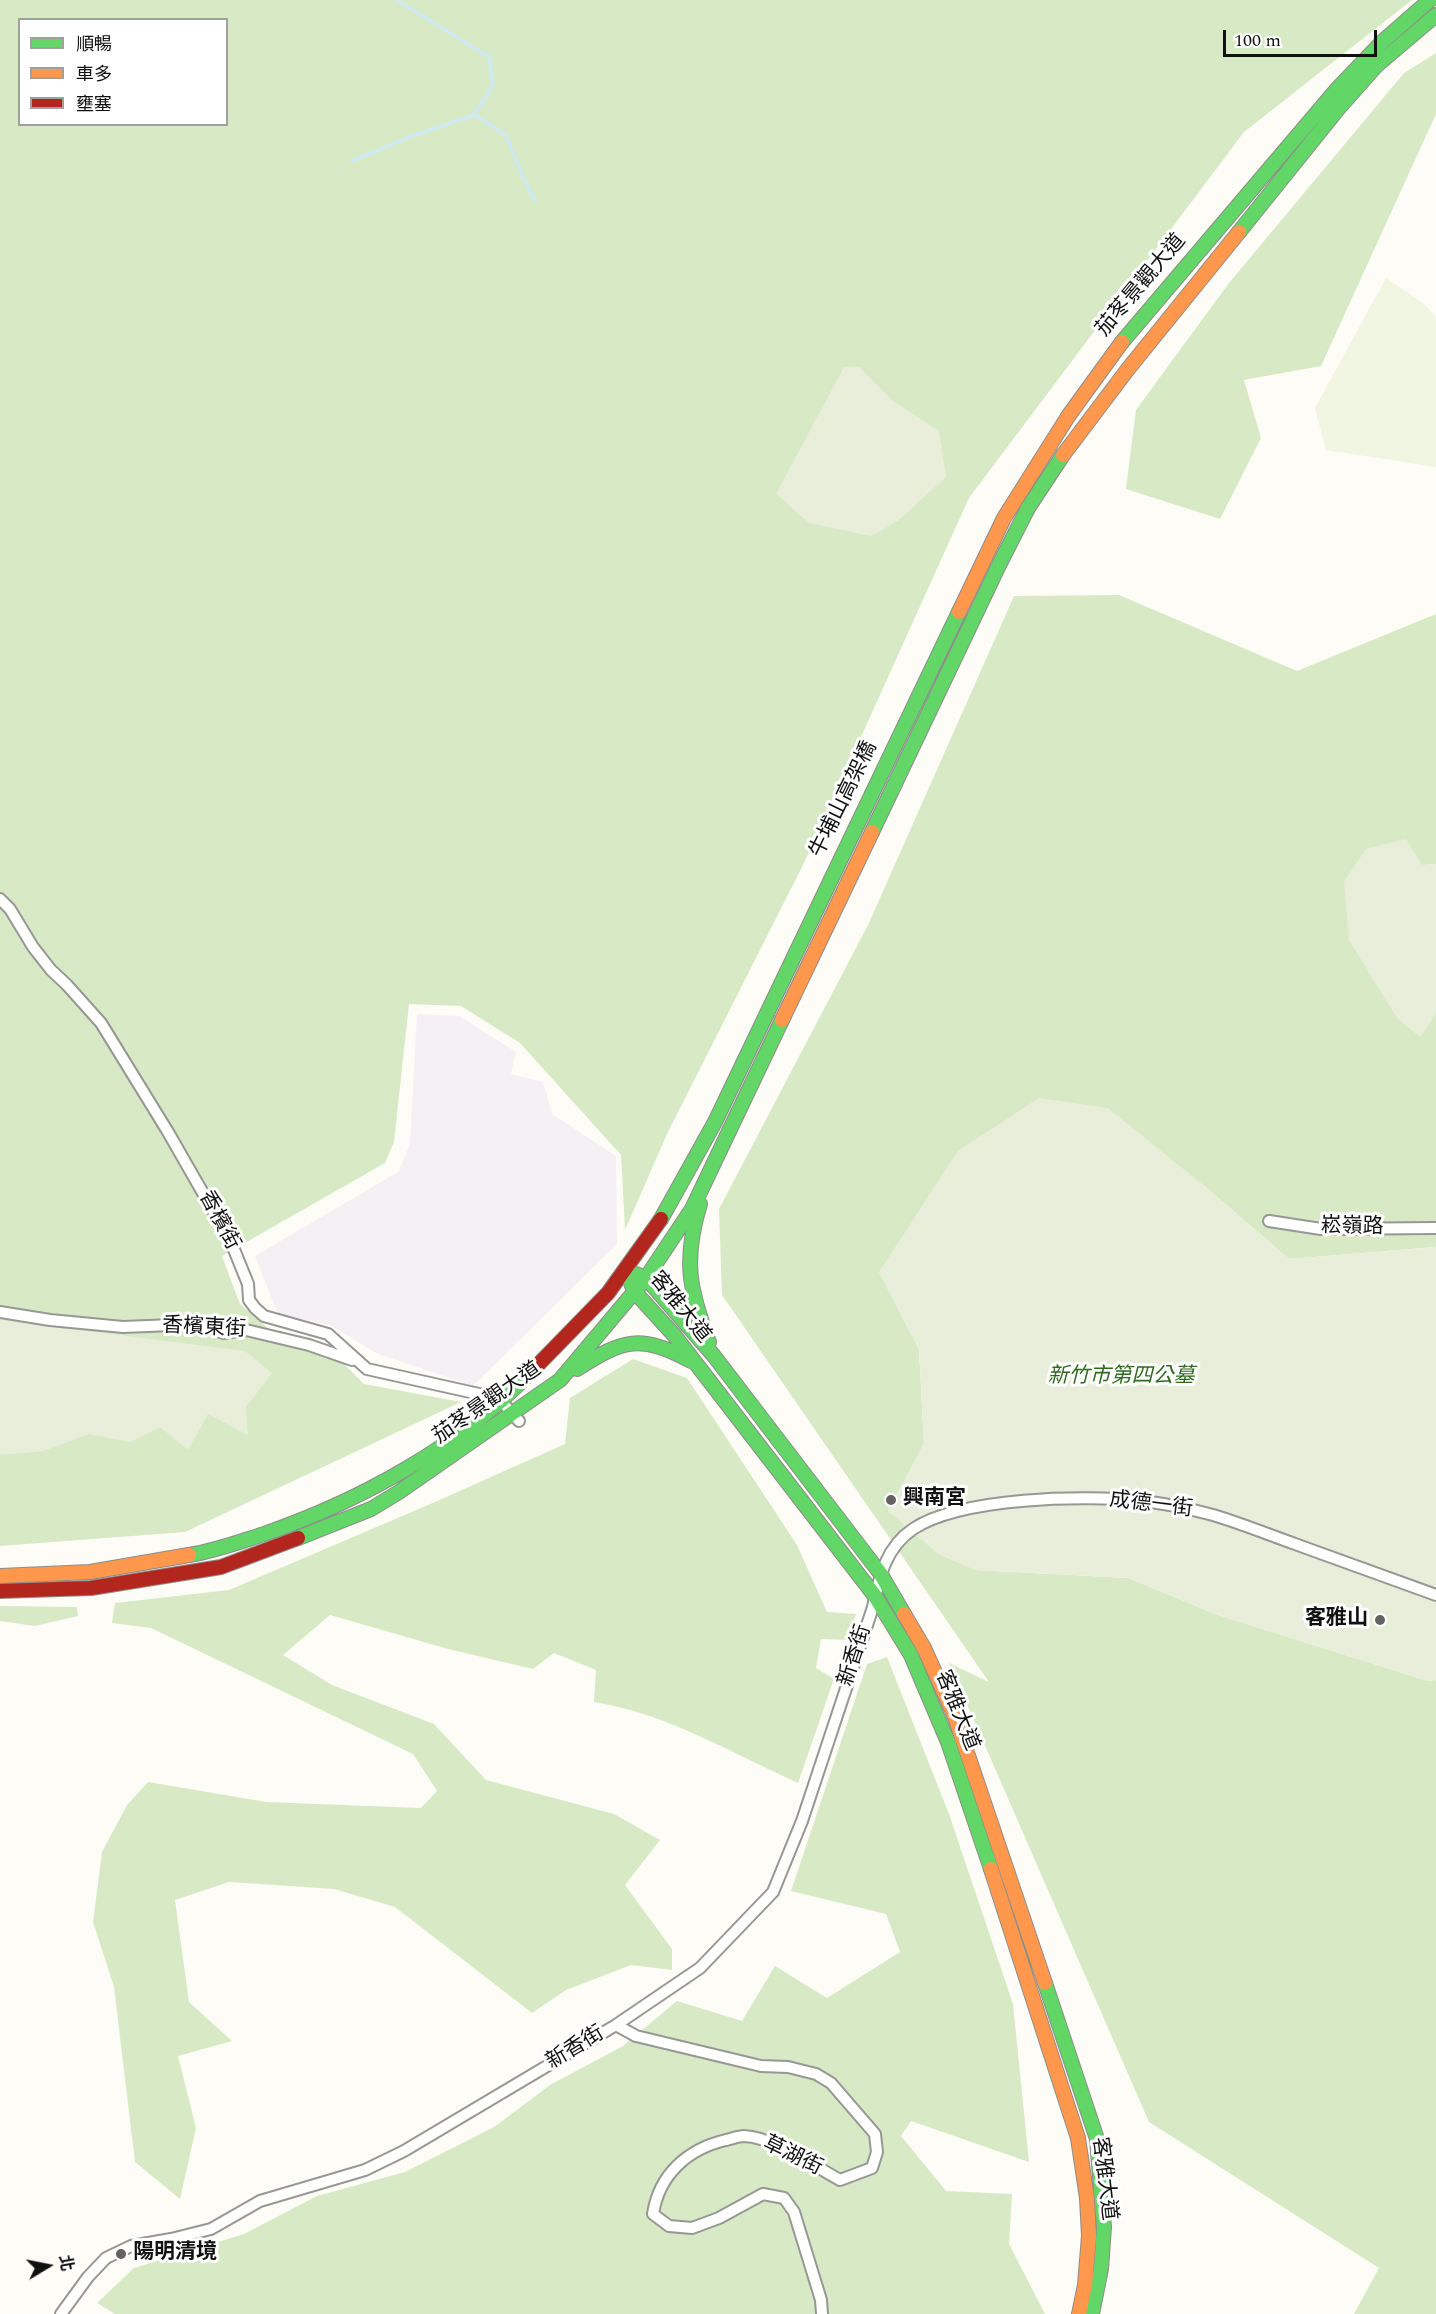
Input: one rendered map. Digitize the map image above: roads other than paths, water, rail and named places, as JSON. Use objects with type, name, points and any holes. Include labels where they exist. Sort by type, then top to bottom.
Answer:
[{"type":"street","name":"茄苳景觀大道","points":[[944,642],[1004,518],[1050,445],[1112,355],[1327,97],[1366,55],[1430,0]]},
{"type":"street","name":"茄苳景觀大道","points":[[960,650],[1028,508],[1056,464],[1128,369],[1338,109],[1376,66],[1436,15]]},
{"type":"street","name":"牛埔山高架橋","points":[[784,976],[944,642]]},
{"type":"street","name":"牛埔山高架橋","points":[[799,981],[960,650]]},
{"type":"street","name":"香檳街","points":[[0,899],[10,909],[33,947],[51,970],[101,1023],[168,1132],[231,1242],[248,1284],[249,1300],[255,1308],[264,1316],[328,1334],[367,1369],[488,1396],[502,1402]]},
{"type":"street","name":"茄苳景觀大道","points":[[0,1576],[90,1572],[213,1551],[312,1517],[392,1476],[451,1441],[502,1402],[608,1293],[662,1218],[715,1122],[784,976]]},
{"type":"street","name":"茄苳景觀大道","points":[[0,1591],[92,1588],[221,1567],[371,1509],[515,1417],[560,1380],[646,1278],[692,1209],[799,981]]},
{"type":"street","points":[[712,1170],[694,1221],[688,1252],[688,1276],[692,1296],[714,1356]]},
{"type":"street","name":"崧嶺路","points":[[1269,1221],[1321,1229],[1436,1228]]},
{"type":"street","name":"客雅大道","points":[[625,1270],[646,1278],[714,1356],[880,1574],[924,1648],[955,1717],[1097,2139],[1104,2197],[1105,2232],[1092,2287]]},
{"type":"street","name":"客雅大道","points":[[625,1270],[634,1291],[698,1365],[875,1596],[911,1655],[948,1742],[1078,2138],[1087,2198],[1092,2287]]},
{"type":"street","name":"香檳東街","points":[[0,1312],[50,1320],[123,1327],[198,1324],[223,1333],[246,1330],[330,1352],[367,1369]]},
{"type":"street","points":[[560,1380],[605,1350],[621,1344],[642,1341],[663,1346],[698,1365]]},
{"type":"street","points":[[502,1402],[515,1417]]},
{"type":"street","name":"成德一街","points":[[880,1574],[886,1559],[897,1544],[913,1529],[948,1514],[975,1506],[1024,1501],[1083,1499],[1142,1501],[1212,1515],[1436,1595]]},
{"type":"street","name":"新香街","points":[[61,2314],[88,2277],[106,2258],[131,2246],[211,2229],[260,2201],[365,2170],[404,2151],[616,2025],[700,1968],[773,1892],[802,1821],[875,1596],[880,1574]]},
{"type":"street","name":"草湖街","points":[[616,2025],[636,2036],[760,2066],[788,2067],[816,2074],[831,2084],[875,2134],[877,2152],[872,2168],[840,2180],[797,2155],[766,2142],[743,2136],[714,2143],[683,2159],[666,2176],[656,2197],[653,2214],[669,2226],[692,2228],[719,2218],[763,2194],[784,2198],[794,2212],[821,2300],[822,2314]]},
{"type":"street","points":[[1079,2314],[1092,2287]]},
{"type":"street","points":[[1092,2287],[1092,2314]]},
{"type":"waterway","points":[[352,161],[407,138],[474,115],[493,85],[489,57],[397,0]]},
{"type":"waterway","points":[[475,115],[506,135],[535,201]]},
{"type":"place","name":"興南宮","points":[[891,1500]]},
{"type":"place","name":"客雅山","points":[[1380,1620]]},
{"type":"place","name":"陽明清境","points":[[121,2254]]},
{"type":"park label","name":"新竹市第四公墓","points":[[1121,1378]]}]
